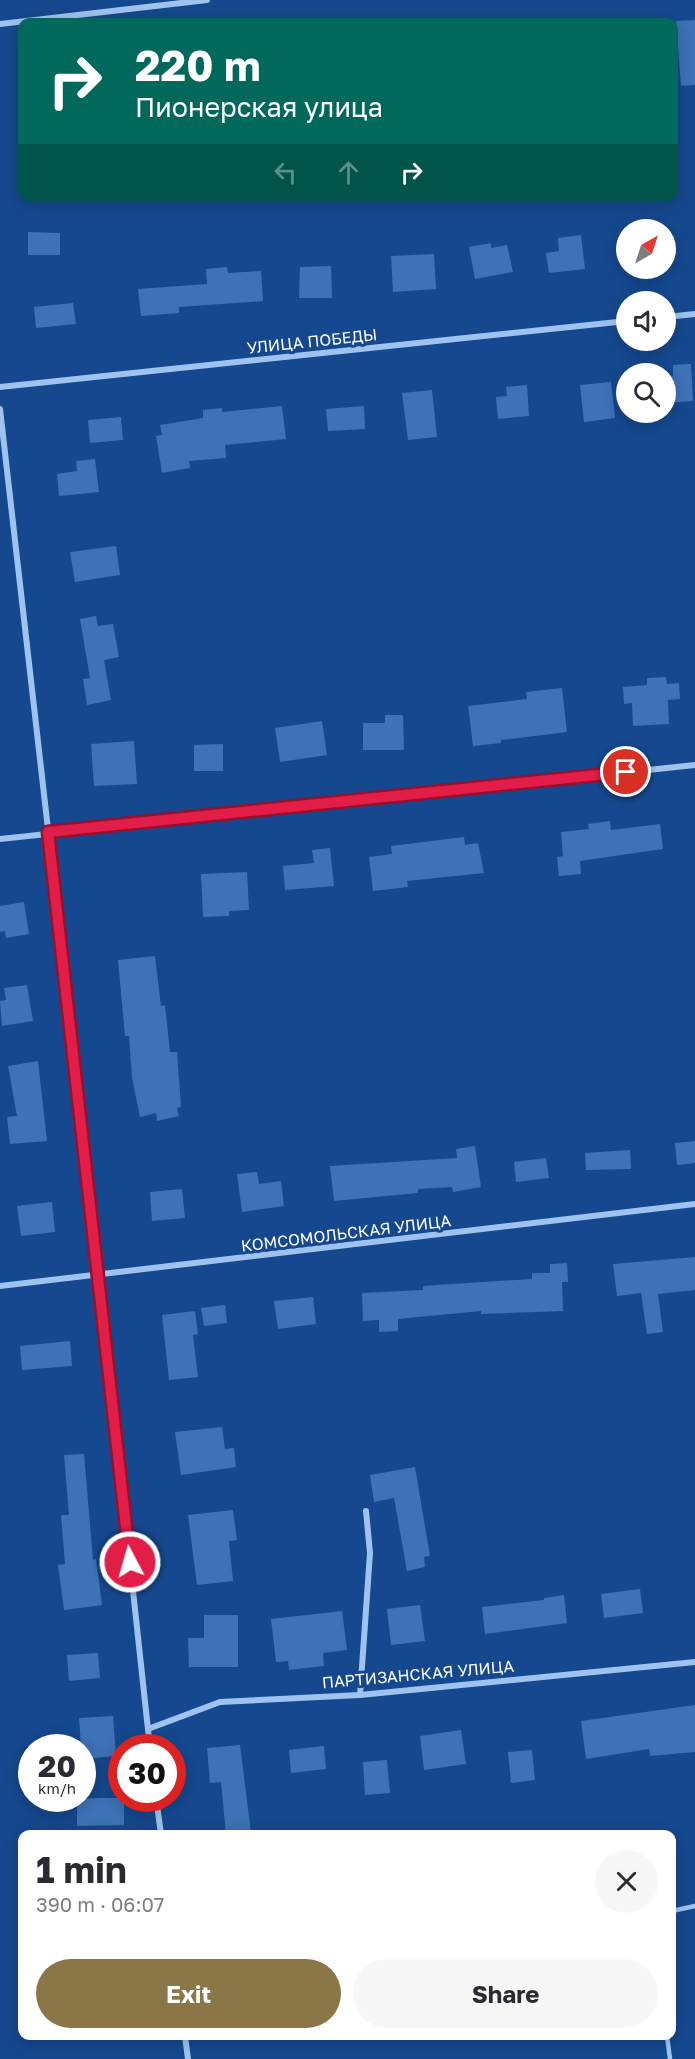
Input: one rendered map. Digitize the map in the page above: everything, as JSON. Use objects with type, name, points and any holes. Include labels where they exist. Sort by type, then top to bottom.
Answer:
[{"type":"street","points":[[52,18],[207,0]]},
{"type":"street","points":[[0,24],[18,22]]},
{"type":"street","points":[[676,316],[695,314]]},
{"type":"street","name":"УЛИЦА ПОБЕДЫ","points":[[0,387],[616,322]]},
{"type":"street","points":[[0,409],[99,1276],[149,1734]]},
{"type":"street","points":[[0,839],[48,832],[695,765]]},
{"type":"street","name":"КОМСОМОЛЬСКАЯ УЛИЦА","points":[[0,1286],[695,1204]]},
{"type":"street","points":[[360,1695],[370,1553],[366,1511]]},
{"type":"street","name":"ПАРТИЗАНСКАЯ УЛИЦА","points":[[148,1729],[220,1702],[360,1695],[695,1662]]},
{"type":"street","points":[[158,1812],[160,1830]]},
{"type":"street","points":[[186,2040],[188,2059]]},
{"type":"lane","points":[[676,1910],[695,1906]]},
{"type":"lane","points":[[668,2040],[670,2059]]},
{"type":"building","points":[[695,20],[695,85],[681,86],[678,21]]},
{"type":"building","points":[[28,232],[60,233],[60,255],[28,255]]},
{"type":"building","points":[[581,235],[585,269],[549,273],[546,253],[559,251],[558,238]]},
{"type":"building","points":[[491,243],[491,248],[507,245],[513,272],[475,279],[469,247]]},
{"type":"building","points":[[434,254],[436,289],[393,292],[391,256]]},
{"type":"building","points":[[331,266],[332,298],[299,298],[300,267]]},
{"type":"building","points":[[227,267],[228,273],[261,271],[263,301],[179,307],[179,313],[141,316],[138,289],[207,284],[206,269]]},
{"type":"building","points":[[73,303],[76,324],[36,328],[34,307]]},
{"type":"building","points":[[691,364],[693,401],[676,402],[676,365]]},
{"type":"building","points":[[611,382],[615,418],[584,422],[580,385]]},
{"type":"building","points":[[527,385],[529,416],[498,419],[496,397],[507,396],[506,387]]},
{"type":"building","points":[[432,390],[437,437],[408,440],[402,393]]},
{"type":"building","points":[[282,406],[286,439],[225,445],[226,458],[189,461],[190,468],[162,473],[156,436],[162,435],[160,425],[203,418],[203,410],[222,408],[222,412]]},
{"type":"building","points":[[364,406],[365,429],[328,431],[326,409]]},
{"type":"building","points":[[121,417],[123,440],[90,443],[88,420]]},
{"type":"building","points":[[95,459],[99,492],[59,496],[57,474],[77,471],[76,461]]},
{"type":"building","points":[[116,546],[120,575],[75,582],[70,552]]},
{"type":"building","points":[[96,616],[98,626],[113,624],[119,657],[104,660],[111,700],[87,705],[83,679],[90,678],[80,619]]},
{"type":"building","points":[[666,677],[667,684],[679,683],[680,699],[668,700],[669,724],[633,726],[632,703],[624,704],[623,687],[647,685],[647,678]]},
{"type":"building","points":[[562,688],[567,732],[501,740],[501,743],[473,746],[468,706],[527,699],[526,692]]},
{"type":"building","points":[[385,715],[403,715],[404,750],[363,750],[363,723],[385,723]]},
{"type":"building","points":[[322,721],[327,755],[280,762],[275,728]]},
{"type":"building","points":[[134,741],[137,784],[94,786],[91,744]]},
{"type":"building","points":[[223,744],[223,771],[194,771],[194,745]]},
{"type":"building","points":[[610,821],[611,830],[660,824],[663,849],[580,861],[581,874],[559,876],[557,857],[563,856],[561,832],[589,829],[588,824]]},
{"type":"building","points":[[464,837],[465,845],[478,843],[484,873],[407,881],[408,887],[373,891],[369,857],[392,854],[391,846]]},
{"type":"building","points":[[330,848],[334,886],[285,890],[283,866],[314,863],[312,850]]},
{"type":"building","points":[[247,872],[249,910],[229,911],[229,916],[203,917],[201,874]]},
{"type":"building","points":[[24,902],[29,934],[6,938],[5,931],[0,932],[0,906]]},
{"type":"building","points":[[155,956],[161,1006],[165,1005],[170,1052],[177,1052],[181,1107],[177,1108],[179,1116],[157,1121],[156,1113],[140,1117],[132,1078],[129,1036],[125,1036],[118,960]]},
{"type":"building","points":[[27,985],[33,1021],[2,1026],[0,1001],[6,1000],[4,988]]},
{"type":"building","points":[[38,1061],[47,1141],[10,1144],[7,1117],[17,1116],[8,1066]]},
{"type":"building","points":[[695,1141],[695,1163],[677,1165],[675,1143]]},
{"type":"building","points":[[475,1146],[481,1187],[453,1192],[452,1187],[418,1189],[418,1193],[334,1201],[330,1166],[457,1158],[456,1149]]},
{"type":"building","points":[[630,1150],[631,1169],[586,1170],[585,1153]]},
{"type":"building","points":[[546,1158],[549,1178],[516,1182],[514,1162]]},
{"type":"building","points":[[257,1172],[259,1184],[281,1181],[284,1206],[242,1212],[237,1174]]},
{"type":"building","points":[[182,1189],[185,1218],[152,1221],[150,1192]]},
{"type":"building","points":[[52,1202],[55,1232],[21,1236],[17,1206]]},
{"type":"building","points":[[695,1257],[695,1290],[658,1294],[663,1332],[647,1334],[641,1293],[617,1296],[613,1264]]},
{"type":"building","points":[[567,1263],[568,1282],[562,1282],[563,1311],[481,1314],[481,1311],[398,1319],[398,1331],[379,1332],[379,1320],[363,1321],[362,1293],[423,1290],[423,1286],[532,1279],[532,1273],[550,1273],[550,1264]]},
{"type":"building","points":[[313,1297],[316,1324],[278,1329],[274,1301]]},
{"type":"building","points":[[225,1305],[227,1323],[204,1326],[201,1308]]},
{"type":"building","points":[[195,1311],[198,1334],[193,1335],[198,1377],[169,1380],[162,1315]]},
{"type":"building","points":[[70,1341],[72,1366],[22,1370],[20,1346]]},
{"type":"building","points":[[222,1427],[225,1449],[234,1448],[236,1467],[181,1475],[175,1432]]},
{"type":"building","points":[[84,1454],[93,1560],[96,1559],[102,1605],[64,1610],[58,1565],[65,1564],[61,1515],[69,1515],[64,1455]]},
{"type":"building","points":[[415,1467],[430,1556],[424,1557],[425,1567],[407,1571],[394,1498],[374,1502],[370,1475]]},
{"type":"building","points":[[233,1510],[237,1540],[229,1541],[233,1581],[197,1585],[188,1515]]},
{"type":"building","points":[[640,1589],[643,1613],[604,1618],[601,1594]]},
{"type":"building","points":[[564,1595],[567,1623],[485,1634],[482,1607],[544,1600],[544,1598]]},
{"type":"building","points":[[420,1605],[425,1641],[391,1645],[387,1609]]},
{"type":"building","points":[[342,1611],[347,1650],[323,1653],[324,1666],[289,1670],[288,1661],[276,1662],[271,1619]]},
{"type":"building","points":[[204,1615],[238,1615],[238,1667],[189,1667],[188,1638],[204,1638]]},
{"type":"building","points":[[98,1653],[100,1678],[69,1681],[67,1655]]},
{"type":"building","points":[[695,1705],[695,1752],[650,1756],[649,1749],[586,1759],[581,1721]]},
{"type":"building","points":[[113,1716],[114,1734],[108,1734],[108,1757],[96,1758],[96,1734],[80,1734],[79,1718]]},
{"type":"building","points":[[461,1730],[466,1764],[424,1770],[420,1736]]},
{"type":"building","points":[[240,1745],[251,1830],[226,1830],[221,1782],[210,1783],[207,1748]]},
{"type":"building","points":[[324,1746],[326,1769],[291,1773],[289,1750]]},
{"type":"building","points":[[532,1750],[535,1780],[511,1783],[508,1752]]},
{"type":"building","points":[[387,1760],[390,1793],[365,1795],[363,1762]]},
{"type":"building","points":[[96,1798],[108,1798],[108,1812],[124,1812],[124,1825],[77,1826],[77,1812],[96,1812]]},
{"type":"route","points":[[130,1562],[48,832],[626,772]]}]
